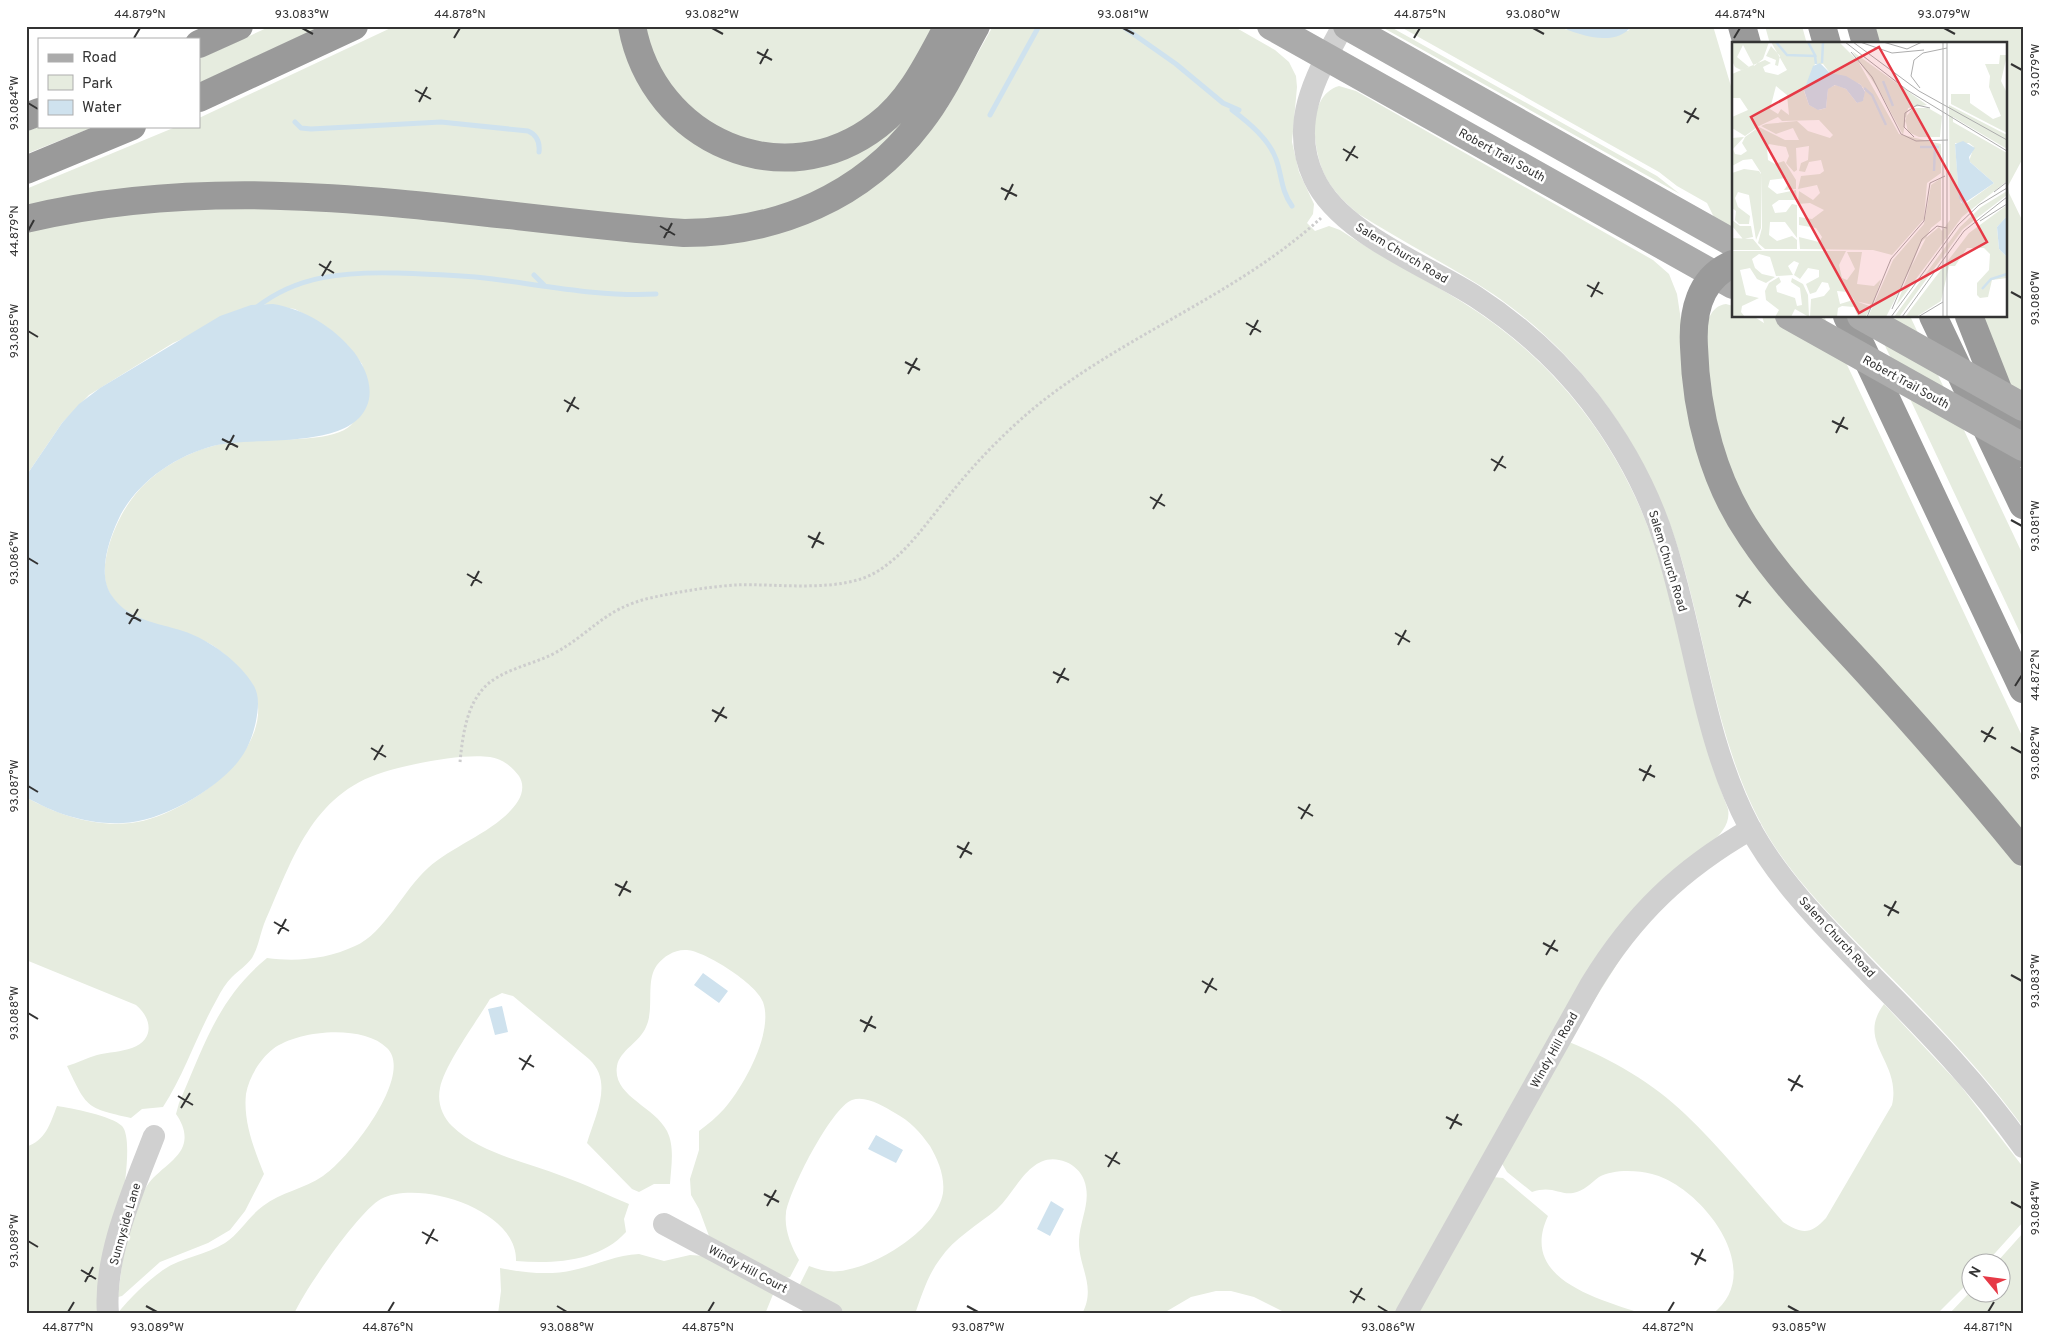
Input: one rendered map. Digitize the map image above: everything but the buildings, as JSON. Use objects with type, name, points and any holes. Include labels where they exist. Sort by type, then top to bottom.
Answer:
[{"type":"highway","points":[[200,44],[239,26]]},
{"type":"highway","points":[[200,98],[354,26]]},
{"type":"highway","points":[[632,26],[641,59],[653,84],[669,106],[688,124],[716,141],[735,149],[754,154],[783,157],[806,156],[833,150],[854,141],[878,125],[898,107],[916,84],[948,26]]},
{"type":"highway","points":[[26,219],[136,200],[248,194],[384,201],[684,233],[719,232],[749,228],[785,219],[822,204],[859,181],[888,157],[928,112],[976,26]]},
{"type":"highway","points":[[1742,26],[1746,42]]},
{"type":"highway","points":[[1822,26],[1826,42]]},
{"type":"highway","points":[[1861,26],[1865,42]]},
{"type":"highway","points":[[26,117],[38,112]]},
{"type":"highway","points":[[26,170],[127,128]]},
{"type":"highway","points":[[1728,261],[1704,289],[1696,314],[1694,342],[1696,390],[1710,449],[1742,522],[1792,589],[1926,736],[2023,852]]},
{"type":"highway","points":[[1848,318],[2023,689]]},
{"type":"highway","points":[[1934,318],[2023,505]]},
{"type":"highway","points":[[1970,318],[2023,453]]},
{"type":"main road","name":"Robert Trail South","points":[[1271,26],[1326,57],[1728,261]]},
{"type":"main road","points":[[1345,26],[1728,261]]},
{"type":"main road","name":"Robert Trail South","points":[[1793,318],[2023,447]]},
{"type":"main road","points":[[1865,318],[2023,407]]},
{"type":"street","name":"Salem Church Road","points":[[1345,26],[1326,57],[1309,94],[1304,136],[1310,168],[1321,192],[1333,207],[1364,232],[1472,295],[1516,326],[1567,373],[1611,430],[1637,475],[1660,526],[1676,580],[1718,749],[1735,795],[1751,828],[1771,862],[1808,907],[1958,1065],[2023,1147]]},
{"type":"street","name":"Windy Hill Road","points":[[1406,1314],[1591,984],[1622,937],[1653,901],[1684,873],[1715,850],[1751,828]]},
{"type":"street","name":"Sunnyside Lane","points":[[108,1314],[110,1276],[118,1238],[154,1136]]},
{"type":"street","name":"Windy Hill Court","points":[[664,1224],[832,1314]]},
{"type":"path","points":[[460,762],[469,714],[478,696],[487,685],[500,676],[561,649],[595,623],[621,607],[649,598],[698,589],[737,585],[835,584],[859,579],[879,571],[908,546],[969,473],[1037,406],[1118,349],[1213,295],[1272,257],[1300,237],[1333,207]]},
{"type":"green space","points":[[271,26],[322,26],[200,83],[200,59]]},
{"type":"green space","points":[[395,26],[623,26],[632,62],[752,163],[920,107],[853,174],[795,206],[702,224],[371,190],[26,210],[26,189],[173,128],[200,128],[200,118]]},
{"type":"green space","points":[[643,26],[936,26],[903,83],[861,125],[811,145],[750,142],[704,122],[657,70]]},
{"type":"green space","points":[[993,26],[1233,26],[1275,50],[1289,62],[1296,76],[1297,87],[1292,142],[1299,172],[1314,204],[1313,214],[1307,223],[1315,231],[1329,226],[1340,230],[1448,293],[1490,321],[1533,356],[1574,399],[1609,448],[1638,502],[1660,564],[1705,740],[1728,809],[1725,827],[1712,842],[1679,866],[1396,1314],[1288,1314],[1254,1297],[1231,1291],[1216,1291],[1191,1297],[1162,1314],[1082,1314],[1088,1294],[1079,1250],[1080,1232],[1087,1195],[1086,1188],[1083,1177],[1074,1167],[1066,1162],[1054,1159],[1043,1161],[1034,1166],[997,1209],[959,1238],[946,1251],[929,1278],[915,1314],[849,1314],[801,1289],[800,1284],[809,1266],[823,1270],[841,1271],[860,1266],[890,1252],[919,1232],[939,1206],[943,1193],[942,1174],[936,1157],[930,1146],[918,1132],[900,1116],[869,1100],[852,1100],[843,1106],[823,1133],[812,1151],[789,1202],[786,1213],[787,1231],[799,1260],[790,1277],[783,1279],[709,1236],[699,1209],[691,1195],[690,1179],[699,1150],[699,1131],[724,1109],[748,1073],[761,1043],[765,1014],[763,1002],[759,995],[741,978],[706,956],[683,950],[670,954],[653,971],[649,1020],[643,1032],[622,1055],[617,1066],[617,1076],[627,1093],[661,1122],[667,1131],[672,1150],[670,1184],[654,1184],[639,1192],[632,1189],[587,1143],[600,1100],[600,1078],[596,1068],[589,1059],[513,996],[502,993],[490,999],[448,1067],[440,1088],[440,1104],[445,1118],[464,1136],[477,1144],[579,1182],[629,1204],[624,1219],[626,1232],[603,1250],[575,1259],[560,1261],[516,1261],[512,1243],[501,1227],[484,1214],[464,1203],[441,1196],[419,1193],[398,1194],[381,1199],[371,1206],[333,1252],[309,1287],[294,1314],[117,1314],[138,1290],[163,1270],[225,1243],[258,1210],[270,1201],[323,1176],[334,1167],[362,1136],[386,1096],[392,1077],[393,1061],[387,1048],[376,1040],[363,1035],[330,1032],[298,1037],[273,1049],[256,1069],[246,1094],[248,1125],[264,1174],[245,1211],[230,1230],[208,1243],[160,1262],[122,1296],[118,1297],[124,1256],[134,1215],[149,1183],[176,1157],[183,1146],[184,1130],[176,1114],[179,1103],[214,1024],[236,990],[250,973],[267,958],[289,960],[323,957],[355,946],[365,940],[385,922],[428,868],[488,829],[510,811],[520,798],[522,785],[521,779],[516,772],[503,761],[479,756],[422,763],[384,772],[359,782],[338,796],[321,813],[295,854],[264,924],[252,958],[230,979],[222,990],[178,1081],[163,1107],[142,1109],[131,1118],[105,1112],[90,1104],[84,1098],[67,1066],[97,1055],[132,1048],[145,1040],[149,1028],[148,1022],[136,1005],[26,960],[26,797],[63,814],[90,821],[117,824],[156,817],[183,805],[210,787],[233,766],[250,742],[258,717],[255,691],[237,666],[221,651],[202,640],[137,617],[115,601],[108,590],[105,580],[106,556],[114,531],[125,509],[141,488],[165,467],[179,459],[194,452],[224,443],[251,440],[315,438],[342,431],[354,422],[369,390],[362,364],[348,346],[328,328],[295,309],[262,304],[173,343],[89,395],[62,423],[26,476],[26,229],[85,218],[247,203],[711,242],[914,148],[947,108]]},
{"type":"green space","points":[[1380,26],[1389,26],[1657,176],[1680,194]]},
{"type":"green space","points":[[1399,26],[1558,26],[1567,30],[1628,31],[1632,26],[1713,26],[1732,90],[1732,254],[1707,203],[1677,186],[1659,172]]},
{"type":"green space","points":[[1765,26],[1802,26],[1806,42],[1769,42]]},
{"type":"green space","points":[[1868,26],[2023,26],[2023,158],[2008,186],[2009,193],[2023,222],[2023,434],[1977,318],[2006,318],[2006,42],[1872,42]]},
{"type":"green space","points":[[1339,86],[1356,91],[1653,260],[1669,274],[1677,294],[1702,459],[2023,870],[2023,1127],[1987,1081],[1948,1037],[1814,897],[1789,867],[1768,836],[1752,806],[1728,743],[1687,579],[1674,536],[1658,495],[1639,456],[1616,418],[1590,383],[1561,351],[1529,321],[1476,283],[1357,213],[1345,202],[1328,181],[1318,157],[1315,128],[1316,114],[1320,102],[1328,92]]},
{"type":"green space","points":[[38,127],[91,128],[26,154],[26,132]]},
{"type":"green space","points":[[1721,305],[1732,306],[1732,318],[1756,318],[1764,323],[1763,318],[1825,318],[2023,738],[2023,841],[1766,545],[1721,460],[1703,336],[1713,312]]},
{"type":"green space","points":[[1872,318],[1911,318],[2023,555],[2023,639]]},
{"type":"green space","points":[[1884,1004],[1960,1085],[2023,1167],[2023,1222],[1996,1252],[1962,1252],[1962,1289],[1937,1314],[1712,1314],[1728,1296],[1734,1276],[1731,1254],[1722,1233],[1708,1212],[1690,1195],[1671,1182],[1652,1174],[1632,1171],[1618,1171],[1605,1174],[1584,1189],[1573,1193],[1545,1189],[1532,1192],[1507,1172],[1501,1162],[1569,1042],[1616,1064],[1659,1092],[1711,1140],[1783,1222],[1795,1229],[1811,1230],[1821,1224],[1826,1218],[1892,1105],[1893,1090],[1891,1076],[1876,1041],[1874,1030],[1876,1018]]},
{"type":"green space","points":[[57,1106],[91,1113],[117,1122],[122,1126],[126,1138],[125,1186],[100,1314],[26,1314],[26,1147],[43,1136]]},
{"type":"green space","points":[[1493,1177],[1503,1178],[1548,1216],[1542,1238],[1544,1256],[1554,1271],[1568,1283],[1586,1293],[1643,1314],[1417,1314]]},
{"type":"green space","points":[[2023,1233],[2023,1314],[1949,1314],[1962,1300],[1962,1302],[2012,1302],[2012,1252],[2006,1252]]},
{"type":"green space","points":[[639,1254],[664,1261],[690,1255],[706,1256],[774,1292],[765,1314],[498,1314],[501,1291],[500,1268],[549,1273],[578,1269],[623,1256]]},
{"type":"water","points":[[1558,26],[1632,26],[1625,33],[1616,37],[1596,38]]},
{"type":"water","points":[[273,304],[285,306],[318,320],[354,352],[364,369],[370,393],[361,416],[346,428],[325,435],[302,439],[231,443],[213,446],[199,450],[173,463],[160,471],[138,490],[121,514],[109,544],[105,566],[107,587],[112,596],[126,610],[144,620],[183,631],[204,640],[233,660],[248,677],[256,690],[258,704],[256,721],[249,743],[237,763],[215,784],[185,803],[153,817],[138,821],[110,823],[85,820],[49,809],[26,797],[26,476],[62,423],[79,404],[100,388],[220,316],[251,305]]},
{"type":"water","points":[[703,973],[728,991],[719,1003],[694,985]]},
{"type":"water","points":[[502,1006],[508,1032],[495,1035],[488,1009]]},
{"type":"water","points":[[876,1135],[903,1150],[896,1163],[868,1149]]},
{"type":"water","points":[[1051,1201],[1064,1209],[1050,1236],[1037,1229]]},
{"type":"waterway","points":[[990,115],[1039,26]]},
{"type":"waterway","points":[[1122,26],[1176,64],[1223,103],[1239,110]]},
{"type":"waterway","points":[[1232,110],[1263,138],[1273,152],[1284,189],[1292,206]]},
{"type":"waterway","points":[[295,122],[301,128],[311,129],[441,122],[528,131],[537,140],[539,152]]},
{"type":"waterway","points":[[257,307],[273,296],[305,282],[358,273],[456,276],[615,294],[656,294]]},
{"type":"waterway","points":[[534,275],[544,285]]}]
